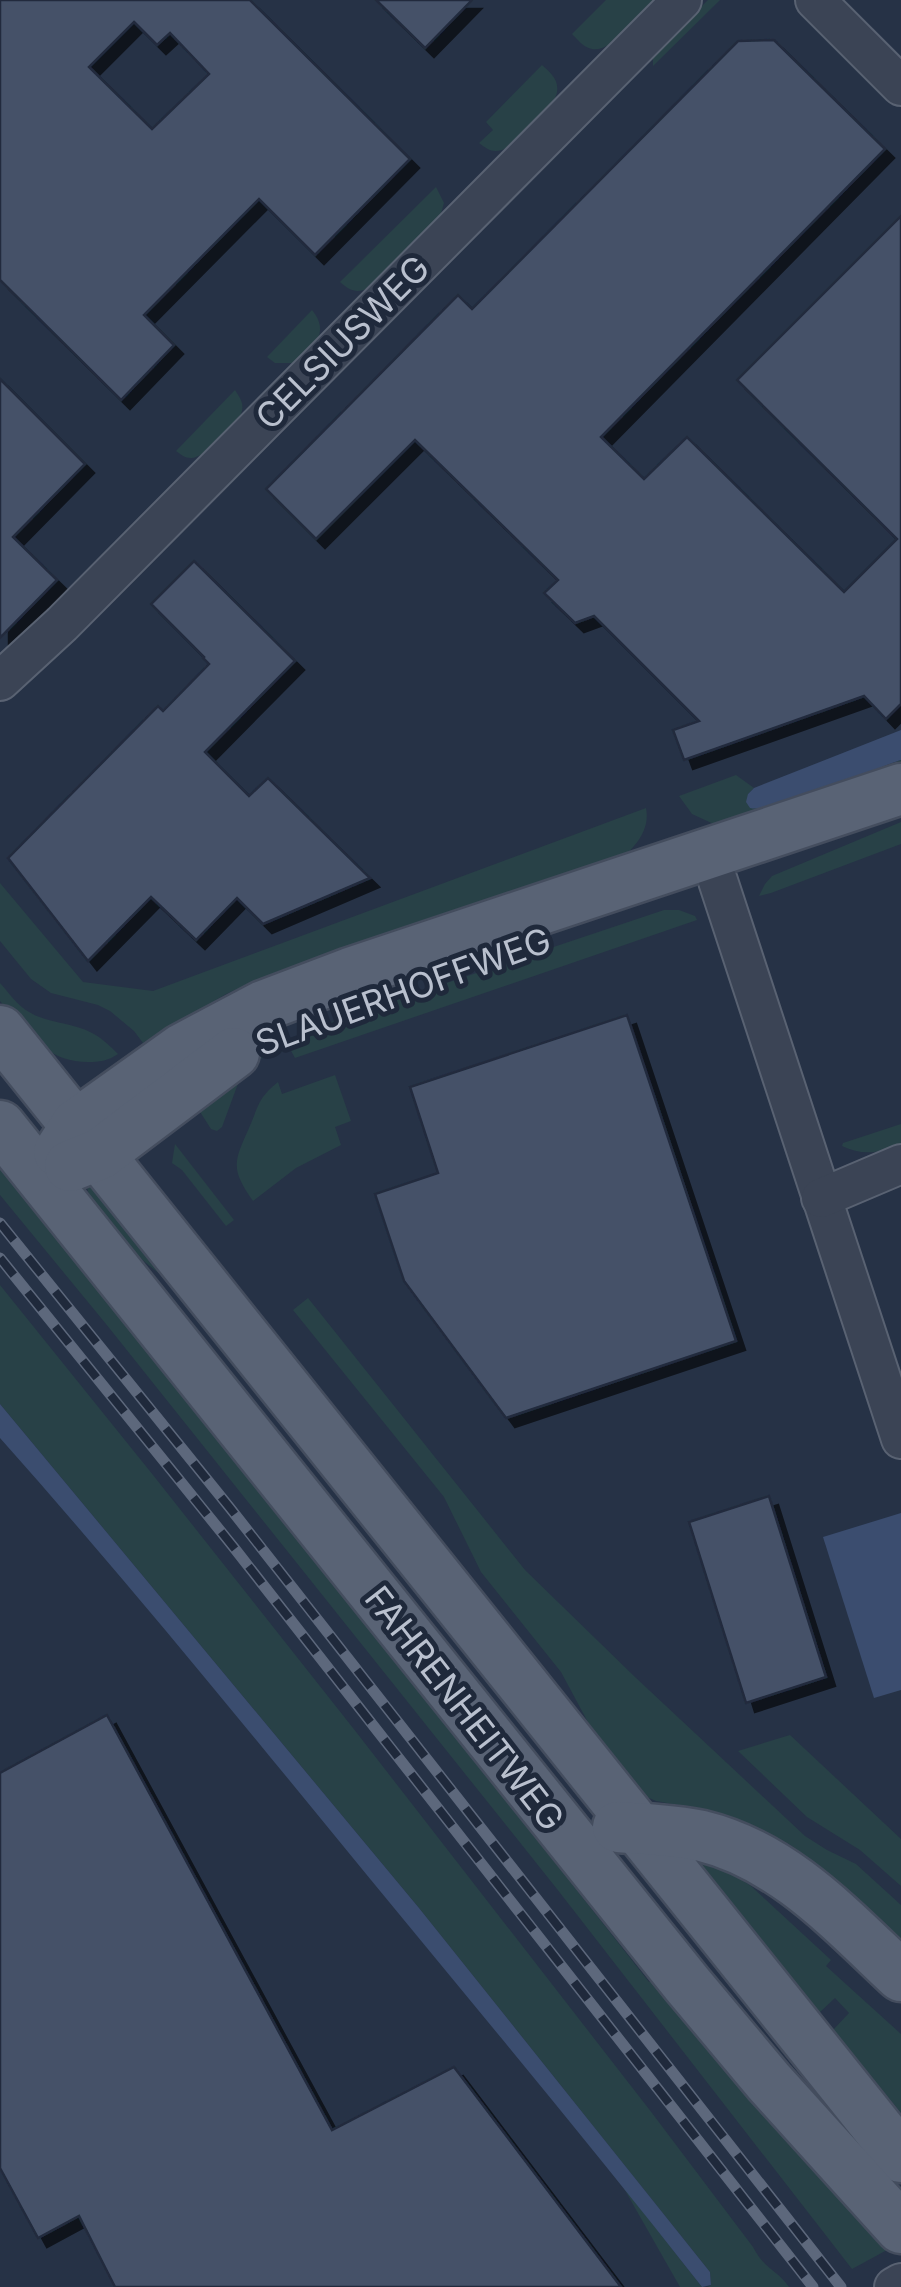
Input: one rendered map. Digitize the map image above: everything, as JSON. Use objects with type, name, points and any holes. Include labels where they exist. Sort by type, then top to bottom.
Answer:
[{"type":"main road","name":"SLAUERHOFFWEG","points":[[42,1177],[89,1139],[182,1049],[291,994],[901,789]]},
{"type":"main road","name":"SLAUERHOFFWEG","points":[[89,1139],[234,1053],[326,1011],[718,881],[901,812]]},
{"type":"main road","name":"FAHRENHEITWEG","points":[[0,1031],[901,2157]]},
{"type":"main road","name":"FAHRENHEITWEG","points":[[0,1126],[734,2040],[899,2225]]},
{"type":"main road","points":[[478,1724],[532,1745],[588,1815],[606,1826],[661,1829],[704,1837],[756,1856],[809,1890],[901,1976]]},
{"type":"street","name":"CELSIUSWEG","points":[[0,682],[682,0]]},
{"type":"street","points":[[815,0],[901,86]]},
{"type":"street","points":[[718,881],[901,1439]]},
{"type":"street","points":[[821,1198],[901,1164]]},
{"type":"street","points":[[894,2287],[901,2283]]},
{"type":"green space","points":[[606,0],[655,0],[617,39],[592,49],[572,34]]},
{"type":"green space","points":[[708,0],[720,0],[653,66],[653,55]]},
{"type":"green space","points":[[542,65],[557,84],[550,106],[508,147],[495,151],[479,143],[493,130],[486,122]]},
{"type":"green space","points":[[436,187],[444,203],[440,217],[372,286],[355,291],[340,282]]},
{"type":"green space","points":[[312,310],[320,326],[313,346],[293,363],[275,363],[267,357]]},
{"type":"green space","points":[[235,390],[242,410],[227,433],[196,457],[176,451]]},
{"type":"green space","points":[[901,760],[901,780],[718,826],[692,814],[679,796],[736,775],[754,788],[748,794],[791,801]]},
{"type":"green space","points":[[646,808],[643,833],[614,865],[444,914],[276,972],[226,994],[143,1043],[110,1011],[51,993],[31,979],[0,941],[0,883],[83,982],[153,991]]},
{"type":"green space","points":[[901,822],[901,844],[759,896],[772,876]]},
{"type":"green space","points":[[664,910],[679,910],[697,920],[295,1058],[290,1049],[260,1059],[239,1081],[217,1131],[211,1129],[195,1104],[256,1058],[310,1030]]},
{"type":"green space","points":[[0,983],[29,1012],[92,1033],[118,1054],[88,1062],[73,1061],[48,1050],[27,1033],[0,1001]]},
{"type":"green space","points":[[335,1075],[351,1121],[335,1127],[341,1145],[296,1168],[253,1201],[237,1165],[262,1098],[278,1082],[282,1094]]},
{"type":"green space","points":[[901,1124],[901,1145],[871,1152],[842,1146],[843,1143]]},
{"type":"green space","points":[[175,1144],[234,1220],[226,1226],[182,1170],[172,1163]]},
{"type":"green space","points":[[0,1166],[649,1982],[656,1978],[887,2250],[852,2269],[557,1889],[0,1195]]},
{"type":"green space","points":[[88,1171],[178,1288],[124,1243],[100,1215],[87,1187]]},
{"type":"green space","points":[[0,1285],[353,1728],[762,2260],[789,2287],[708,2287],[710,2272],[419,1908],[0,1404]]},
{"type":"green space","points":[[308,1298],[525,1570],[805,1836],[856,1864],[901,1905],[901,1944],[831,1875],[789,1844],[716,1812],[656,1801],[638,1793],[611,1765],[561,1672],[481,1572],[444,1497],[293,1310]]},
{"type":"green space","points":[[790,1735],[901,1839],[901,1886],[860,1850],[807,1817],[738,1751]]},
{"type":"green space","points":[[689,1857],[727,1870],[751,1886],[831,1960],[826,1966],[901,2034],[901,2113],[833,2030],[849,2013],[835,1998],[819,2013]]},
{"type":"green space","points":[[622,2185],[702,2287],[680,2287]]},
{"type":"water","points":[[901,730],[901,760],[780,804],[750,808],[746,802],[754,788]]},
{"type":"water","points":[[0,1404],[419,1908],[710,2272],[711,2285],[702,2287],[234,1713],[0,1438]]},
{"type":"water","points":[[901,1513],[901,1690],[874,1698],[823,1537]]},
{"type":"building","points":[[0,0],[250,0],[410,159],[315,255],[259,199],[144,315],[174,345],[121,400],[0,280]],"holes":[[[134,22],[157,45],[170,33],[209,74],[152,129],[89,67]]]},
{"type":"building","points":[[376,0],[472,0],[425,48]]},
{"type":"building","points":[[774,40],[885,149],[601,437],[644,479],[687,437],[844,592],[897,539],[737,380],[901,216],[901,704],[886,719],[864,696],[684,760],[673,730],[699,721],[594,616],[575,623],[544,593],[558,580],[415,440],[316,539],[266,489],[458,295],[472,309],[738,41]]},
{"type":"building","points":[[0,379],[85,464],[13,537],[57,580],[0,638]]},
{"type":"building","points":[[194,561],[295,661],[205,752],[249,796],[268,778],[370,878],[263,924],[237,898],[196,940],[151,897],[88,961],[8,858],[158,706],[163,711],[209,664],[151,604]]},
{"type":"building","points":[[627,1015],[736,1341],[506,1418],[404,1281],[375,1194],[438,1173],[410,1087]]},
{"type":"building","points":[[769,1496],[826,1677],[746,1703],[689,1522]]},
{"type":"building","points":[[107,1715],[332,2130],[454,2067],[621,2287],[115,2287],[79,2216],[38,2238],[0,2168],[0,1773]]},
{"type":"railway","points":[[0,1223],[230,1508],[841,2287]]},
{"type":"railway","points":[[0,1258],[235,1549],[813,2287]]}]
